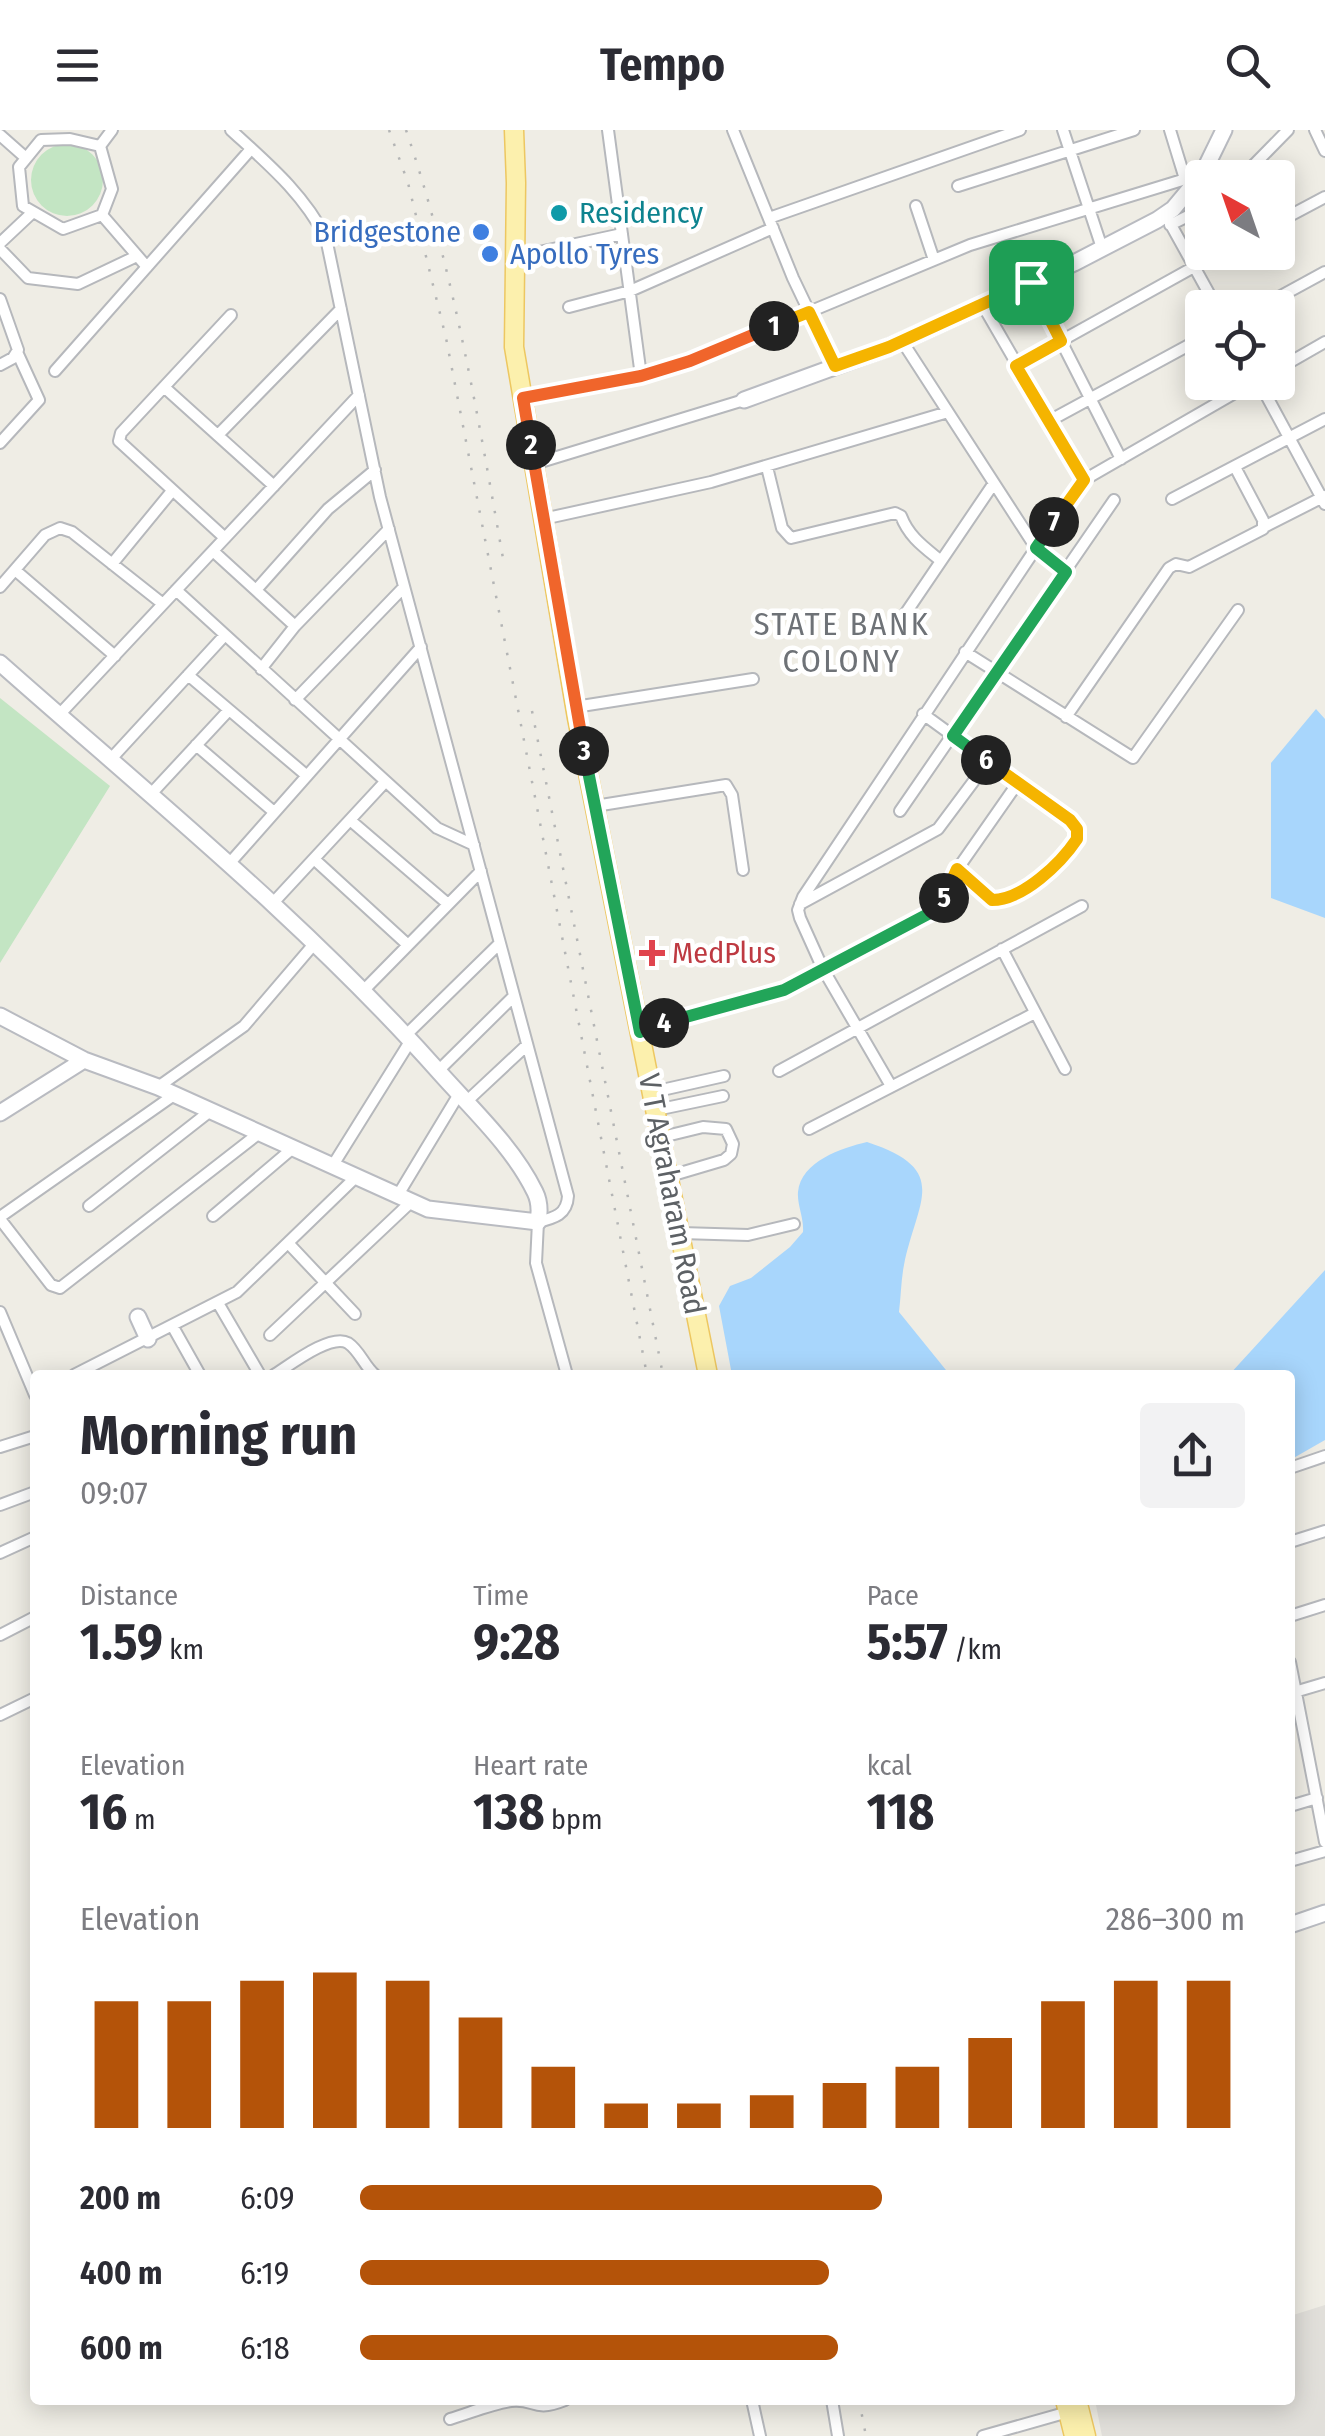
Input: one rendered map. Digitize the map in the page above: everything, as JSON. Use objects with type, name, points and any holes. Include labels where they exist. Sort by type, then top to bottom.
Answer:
[{"type":"main road","points":[[503,130],[516,184]]},
{"type":"main road","points":[[514,130],[516,184]]},
{"type":"main road","points":[[516,184],[524,130]]},
{"type":"main road","name":"V T Agraharam Road","points":[[516,184],[514,347],[576,707],[707,1370]]},
{"type":"main road","points":[[1072,2405],[1074,2436]]},
{"type":"main road","points":[[1072,2405],[1086,2436]]},
{"type":"street","points":[[100,146],[112,130]]},
{"type":"street","points":[[1,1018],[84,1060],[158,1087],[428,1208],[482,1218],[538,1222],[556,1218],[566,1206],[568,1196],[389,528],[326,238],[289,182],[232,130]]},
{"type":"street","points":[[608,130],[641,376]]},
{"type":"street","points":[[733,130],[835,366]]},
{"type":"street","points":[[568,307],[630,291],[771,223],[1020,130]]},
{"type":"street","points":[[1063,130],[1102,248]]},
{"type":"street","points":[[958,186],[1134,130]]},
{"type":"street","points":[[523,398],[641,376],[690,361],[970,246],[1185,179],[1170,130]]},
{"type":"street","points":[[1210,160],[1224,130]]},
{"type":"street","points":[[1259,160],[1288,130]]},
{"type":"street","points":[[1315,130],[1325,151]]},
{"type":"street","points":[[0,135],[26,158]]},
{"type":"street","points":[[70,138],[100,146],[112,189],[102,216],[63,230],[23,206],[19,167],[42,140],[70,138]]},
{"type":"street","points":[[56,371],[252,148]]},
{"type":"street","points":[[1295,213],[1325,197]]},
{"type":"street","points":[[1168,220],[1185,198]]},
{"type":"street","points":[[916,206],[934,260]]},
{"type":"street","points":[[33,212],[0,246],[28,278],[78,284],[137,256]]},
{"type":"street","points":[[534,464],[744,400],[902,341],[1102,248],[1185,214]]},
{"type":"street","points":[[102,216],[147,267]]},
{"type":"street","points":[[1168,220],[1185,251]]},
{"type":"street","points":[[516,256],[622,234]]},
{"type":"street","points":[[1016,366],[1189,270]]},
{"type":"street","points":[[1292,290],[1325,272]]},
{"type":"street","points":[[1031,282],[1121,459]]},
{"type":"street","points":[[0,299],[17,352],[39,400],[0,442]]},
{"type":"street","points":[[982,304],[1084,480]]},
{"type":"street","points":[[218,435],[341,310]]},
{"type":"street","points":[[225,538],[119,440],[232,315]]},
{"type":"street","points":[[902,341],[1036,548],[1066,572]]},
{"type":"street","points":[[1295,359],[1325,342]]},
{"type":"street","points":[[1049,422],[1185,347]]},
{"type":"street","points":[[0,366],[17,352]]},
{"type":"street","points":[[164,386],[274,486]]},
{"type":"street","points":[[59,715],[359,396]]},
{"type":"street","points":[[891,1086],[824,969],[800,918],[799,904],[923,714],[1084,480],[1224,400]]},
{"type":"street","points":[[1066,717],[1169,568],[1176,564],[1189,567],[1324,499],[1267,400]]},
{"type":"street","points":[[543,519],[767,466],[948,412]]},
{"type":"street","points":[[1172,500],[1325,419]]},
{"type":"street","points":[[767,466],[782,528],[791,538],[895,513],[901,516],[916,542],[941,560]]},
{"type":"street","points":[[1235,466],[1264,527]]},
{"type":"street","points":[[256,590],[328,509],[375,470]]},
{"type":"street","points":[[897,626],[994,483]]},
{"type":"street","points":[[112,564],[172,491]]},
{"type":"street","points":[[900,811],[1114,500]]},
{"type":"street","points":[[0,587],[45,536],[60,528],[72,532],[163,604]]},
{"type":"street","points":[[261,668],[295,626],[389,528]]},
{"type":"street","points":[[213,551],[295,626]]},
{"type":"street","points":[[15,570],[115,656]]},
{"type":"street","points":[[295,700],[404,587]]},
{"type":"street","points":[[176,590],[437,828],[474,845]]},
{"type":"street","points":[[965,652],[1124,755],[1136,757],[1238,610]]},
{"type":"street","points":[[110,760],[224,635]]},
{"type":"street","points":[[228,864],[421,648]]},
{"type":"street","points":[[0,663],[364,990],[505,1146],[539,1202],[536,1263],[566,1370]]},
{"type":"street","points":[[188,674],[306,775]]},
{"type":"street","points":[[576,707],[753,679]]},
{"type":"street","points":[[150,795],[229,710]]},
{"type":"street","points":[[923,714],[1074,824],[1078,833],[1070,850],[1023,889],[1000,900],[983,894],[957,869]]},
{"type":"street","points":[[196,746],[274,812]]},
{"type":"street","points":[[799,904],[938,829],[988,762]]},
{"type":"street","points":[[272,904],[385,782]]},
{"type":"street","points":[[640,1032],[718,1006],[784,990],[938,908],[957,869],[1017,784]]},
{"type":"street","points":[[595,806],[726,785],[732,795],[743,870]]},
{"type":"street","points":[[350,820],[448,904]]},
{"type":"street","points":[[314,859],[408,945]]},
{"type":"street","points":[[364,990],[481,871]]},
{"type":"street","points":[[779,1071],[1082,906]]},
{"type":"street","points":[[334,1165],[409,1038],[500,943]]},
{"type":"street","points":[[158,1087],[244,1026],[314,944]]},
{"type":"street","points":[[1002,949],[1066,1068]]},
{"type":"street","points":[[438,1071],[514,996]]},
{"type":"street","points":[[809,1129],[1035,1012]]},
{"type":"street","points":[[270,1335],[326,1284],[405,1198],[462,1098],[527,1044]]},
{"type":"street","points":[[0,1113],[84,1060]]},
{"type":"street","points":[[654,1101],[724,1076]]},
{"type":"street","points":[[174,1095],[0,1218],[51,1285],[60,1288],[258,1134]]},
{"type":"street","points":[[654,1101],[723,1096]]},
{"type":"street","points":[[89,1206],[209,1112]]},
{"type":"street","points":[[662,1137],[716,1125],[726,1129],[733,1144],[731,1154],[724,1160],[670,1176]]},
{"type":"street","points":[[213,1216],[293,1148]]},
{"type":"street","points":[[84,1370],[218,1303],[255,1278],[356,1176]]},
{"type":"street","points":[[681,1233],[748,1235],[794,1224]]},
{"type":"street","points":[[289,1244],[354,1314]]},
{"type":"street","points":[[218,1303],[257,1370]]},
{"type":"street","points":[[0,1312],[5,1338],[30,1385]]},
{"type":"street","points":[[138,1317],[148,1339]]},
{"type":"street","points":[[172,1326],[196,1370]]},
{"type":"street","points":[[282,1370],[329,1342],[340,1340],[352,1347],[371,1370]]},
{"type":"street","points":[[0,1446],[30,1437]]},
{"type":"street","points":[[1295,1466],[1325,1456]]},
{"type":"street","points":[[0,1505],[30,1494]]},
{"type":"street","points":[[1295,1540],[1325,1530]]},
{"type":"street","points":[[0,1554],[30,1539]]},
{"type":"street","points":[[1295,1614],[1325,1605]]},
{"type":"street","points":[[0,1635],[30,1620]]},
{"type":"street","points":[[1295,1681],[1325,1838]]},
{"type":"street","points":[[1298,1692],[1325,1683]]},
{"type":"street","points":[[0,1715],[30,1700]]},
{"type":"street","points":[[1311,1764],[1325,1759]]},
{"type":"street","points":[[1295,1805],[1317,1798]]},
{"type":"street","points":[[1295,1859],[1325,1850]]},
{"type":"street","points":[[1295,1924],[1325,1914]]},
{"type":"street","points":[[450,2419],[499,2405]]},
{"type":"street","points":[[753,2405],[760,2436]]},
{"type":"street","points":[[833,2405],[838,2436]]},
{"type":"street","points":[[983,2436],[1072,2405]]},
{"type":"shaded area","points":[[1325,2305],[1325,2436],[1102,2436],[1096,2405],[1295,2405],[1295,2314]]},
{"type":"green space","points":[[67,144],[92,155],[103,180],[92,205],[67,216],[42,205],[31,180],[42,155]]},
{"type":"green space","points":[[0,698],[110,786],[0,963]]},
{"type":"water","points":[[1316,709],[1325,719],[1325,918],[1271,898],[1271,763]]},
{"type":"water","points":[[867,1142],[894,1153],[919,1176],[920,1205],[904,1265],[899,1312],[946,1370],[731,1370],[719,1306],[730,1286],[751,1278],[803,1232],[798,1202],[801,1181],[815,1164],[835,1152]]},
{"type":"water","points":[[1325,1270],[1325,1440],[1295,1457],[1295,1370],[1234,1370]]},
{"type":"railway","points":[[389,130],[408,183],[446,338],[646,1370]]},
{"type":"railway","points":[[406,130],[451,291],[504,564]]},
{"type":"railway","points":[[532,711],[662,1370]]},
{"type":"railway","points":[[860,2405],[866,2436]]},
{"type":"place","name":"Residency","points":[[559,213]]},
{"type":"place","name":"Bridgestone","points":[[481,232]]},
{"type":"place","name":"Apollo Tyres","points":[[490,254]]},
{"type":"place","name":"MedPlus","points":[[652,953]]},
{"type":"district","name":"STATE BANK COLONY","points":[[842,642]]},
{"type":"route","points":[[1031,282],[1061,341],[1016,366],[1084,480],[1036,548],[1066,572],[953,736],[1070,820],[1077,829],[1077,839],[1062,859],[1011,896],[992,900],[957,869],[938,908],[799,983],[688,1014],[640,1032],[577,718],[523,398],[641,376],[690,361],[809,312],[835,366],[889,347],[1031,282]]}]
